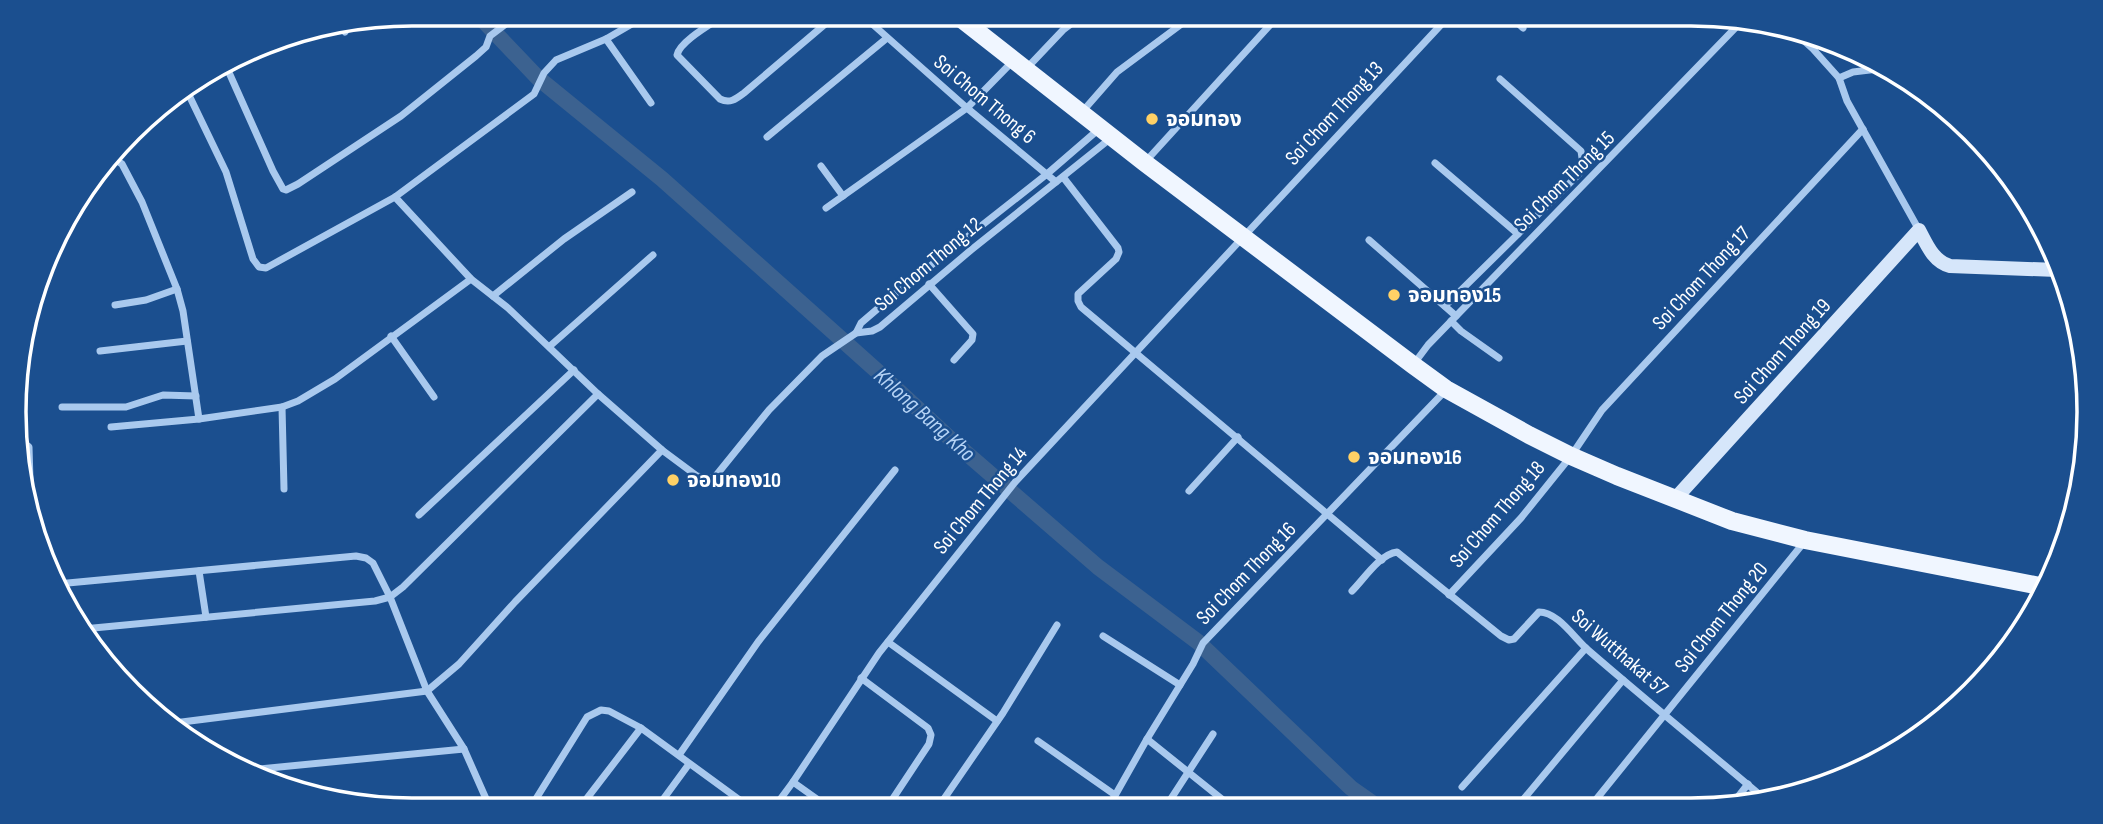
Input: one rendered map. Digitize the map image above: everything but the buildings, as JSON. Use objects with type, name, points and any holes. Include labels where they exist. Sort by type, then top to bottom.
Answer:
[{"type":"main road","points":[[970,26],[1145,163],[1413,365],[1446,389],[1529,435],[1571,456],[1732,521],[1805,540],[2036,585]]},
{"type":"street","points":[[229,73],[273,171],[286,190],[401,116],[476,56],[486,47],[490,36],[501,26]]},
{"type":"street","points":[[190,97],[226,172],[253,260],[259,267],[266,268],[395,197],[534,94],[544,73],[556,60],[606,39],[628,26]]},
{"type":"street","points":[[709,26],[677,50],[677,55],[725,102],[732,101],[823,26]]},
{"type":"street","name":"Soi Chom Thong 6","points":[[874,26],[967,108],[1047,174],[1060,180],[1118,247],[1116,259],[1078,294],[1078,301],[1081,307],[1136,351]]},
{"type":"street","points":[[826,208],[967,108],[1068,26]]},
{"type":"street","points":[[1081,113],[1117,72],[1179,26]]},
{"type":"street","points":[[1145,163],[1269,26]]},
{"type":"street","name":"Soi Chom Thong 13","points":[[1243,236],[1440,26]]},
{"type":"street","name":"Soi Chom Thong 15","points":[[1413,365],[1428,345],[1734,29]]},
{"type":"street","points":[[767,137],[887,38]]},
{"type":"street","points":[[606,39],[651,103]]},
{"type":"street","points":[[1808,45],[1839,78],[1847,101],[1933,256],[1941,264],[2049,270]]},
{"type":"street","points":[[1839,78],[1853,72],[1869,70]]},
{"type":"street","points":[[1445,306],[1579,174],[1583,158],[1581,151],[1500,79]]},
{"type":"street","name":"Soi Chom Thong 17","points":[[1571,456],[1602,410],[1863,129]]},
{"type":"street","points":[[856,333],[860,323],[896,293],[1047,174],[1106,133]]},
{"type":"street","name":"Soi Chom Thong 12","points":[[662,450],[697,476],[714,478],[769,410],[821,356],[856,333],[880,327],[1060,180],[1106,133]]},
{"type":"street","points":[[119,162],[142,202],[177,289],[183,311],[199,419]]},
{"type":"street","points":[[1435,163],[1518,234]]},
{"type":"street","points":[[821,166],[843,196]]},
{"type":"street","points":[[493,296],[564,239],[632,192]]},
{"type":"street","points":[[182,722],[427,691],[459,664],[662,450],[598,394],[550,346],[471,279],[395,197]]},
{"type":"street","name":"Soi Chom Thong 19","points":[[1675,499],[1919,230]]},
{"type":"street","name":"Soi Chom Thong 14","points":[[781,798],[888,642],[1000,500],[1243,236]]},
{"type":"street","points":[[1369,240],[1445,306],[1461,331],[1499,358]]},
{"type":"street","points":[[550,346],[653,255]]},
{"type":"street","points":[[111,427],[199,419],[282,407],[298,401],[335,379],[471,279]]},
{"type":"street","points":[[929,285],[973,334],[972,340],[954,360]]},
{"type":"street","points":[[115,305],[146,300],[177,289]]},
{"type":"street","points":[[391,336],[434,397]]},
{"type":"street","points":[[100,351],[187,341]]},
{"type":"street","points":[[1136,351],[1382,560],[1352,591]]},
{"type":"street","points":[[419,514],[574,370]]},
{"type":"street","name":"Soi Chom Thong 16","points":[[1113,798],[1203,643],[1446,389]]},
{"type":"street","points":[[92,628],[375,601],[390,597],[598,394]]},
{"type":"street","points":[[62,407],[126,407],[163,395],[196,396]]},
{"type":"street","points":[[282,407],[284,489]]},
{"type":"street","points":[[1189,491],[1238,438]]},
{"type":"street","name":"Soi Chom Thong 18","points":[[1449,595],[1508,534],[1571,456]]},
{"type":"street","points":[[679,755],[758,642],[895,470]]},
{"type":"street","name":"Soi Chom Thong 20","points":[[1597,798],[1805,540]]},
{"type":"street","name":"Soi Wutthakat 57","points":[[1382,560],[1397,552],[1509,640],[1514,639],[1539,612],[1546,612],[1756,792]]},
{"type":"street","points":[[66,583],[356,556],[366,558],[373,563],[390,597],[427,691],[464,749],[485,798]]},
{"type":"street","points":[[199,571],[206,617]]},
{"type":"street","points":[[944,798],[1058,625]]},
{"type":"street","points":[[1103,636],[1180,685]]},
{"type":"street","points":[[888,642],[997,721]]},
{"type":"street","points":[[1462,787],[1586,648]]},
{"type":"street","points":[[862,678],[928,728],[931,735],[929,744],[893,798]]},
{"type":"street","points":[[1525,798],[1623,680]]},
{"type":"street","points":[[536,798],[587,717],[601,710],[610,711],[641,728],[737,798]]},
{"type":"street","points":[[587,798],[641,728]]},
{"type":"street","points":[[1172,798],[1213,734]]},
{"type":"street","points":[[1147,739],[1221,798]]},
{"type":"street","points":[[1038,741],[1115,794]]},
{"type":"street","points":[[265,768],[464,749]]},
{"type":"street","points":[[664,798],[689,764]]},
{"type":"street","points":[[793,782],[816,798]]},
{"type":"street","points":[[1740,794],[1748,784]]},
{"type":"waterway","name":"Khlong Bang Kho","points":[[488,26],[538,78],[662,179],[957,445],[1098,567],[1198,642],[1351,788],[1365,798]]},
{"type":"place","name":"จอมทอง","points":[[1152,119]]},
{"type":"place","name":"จอมทอง15","points":[[1394,295]]},
{"type":"place","name":"จอมทอง16","points":[[1354,457]]},
{"type":"place","name":"จอมทอง10","points":[[673,480]]}]
